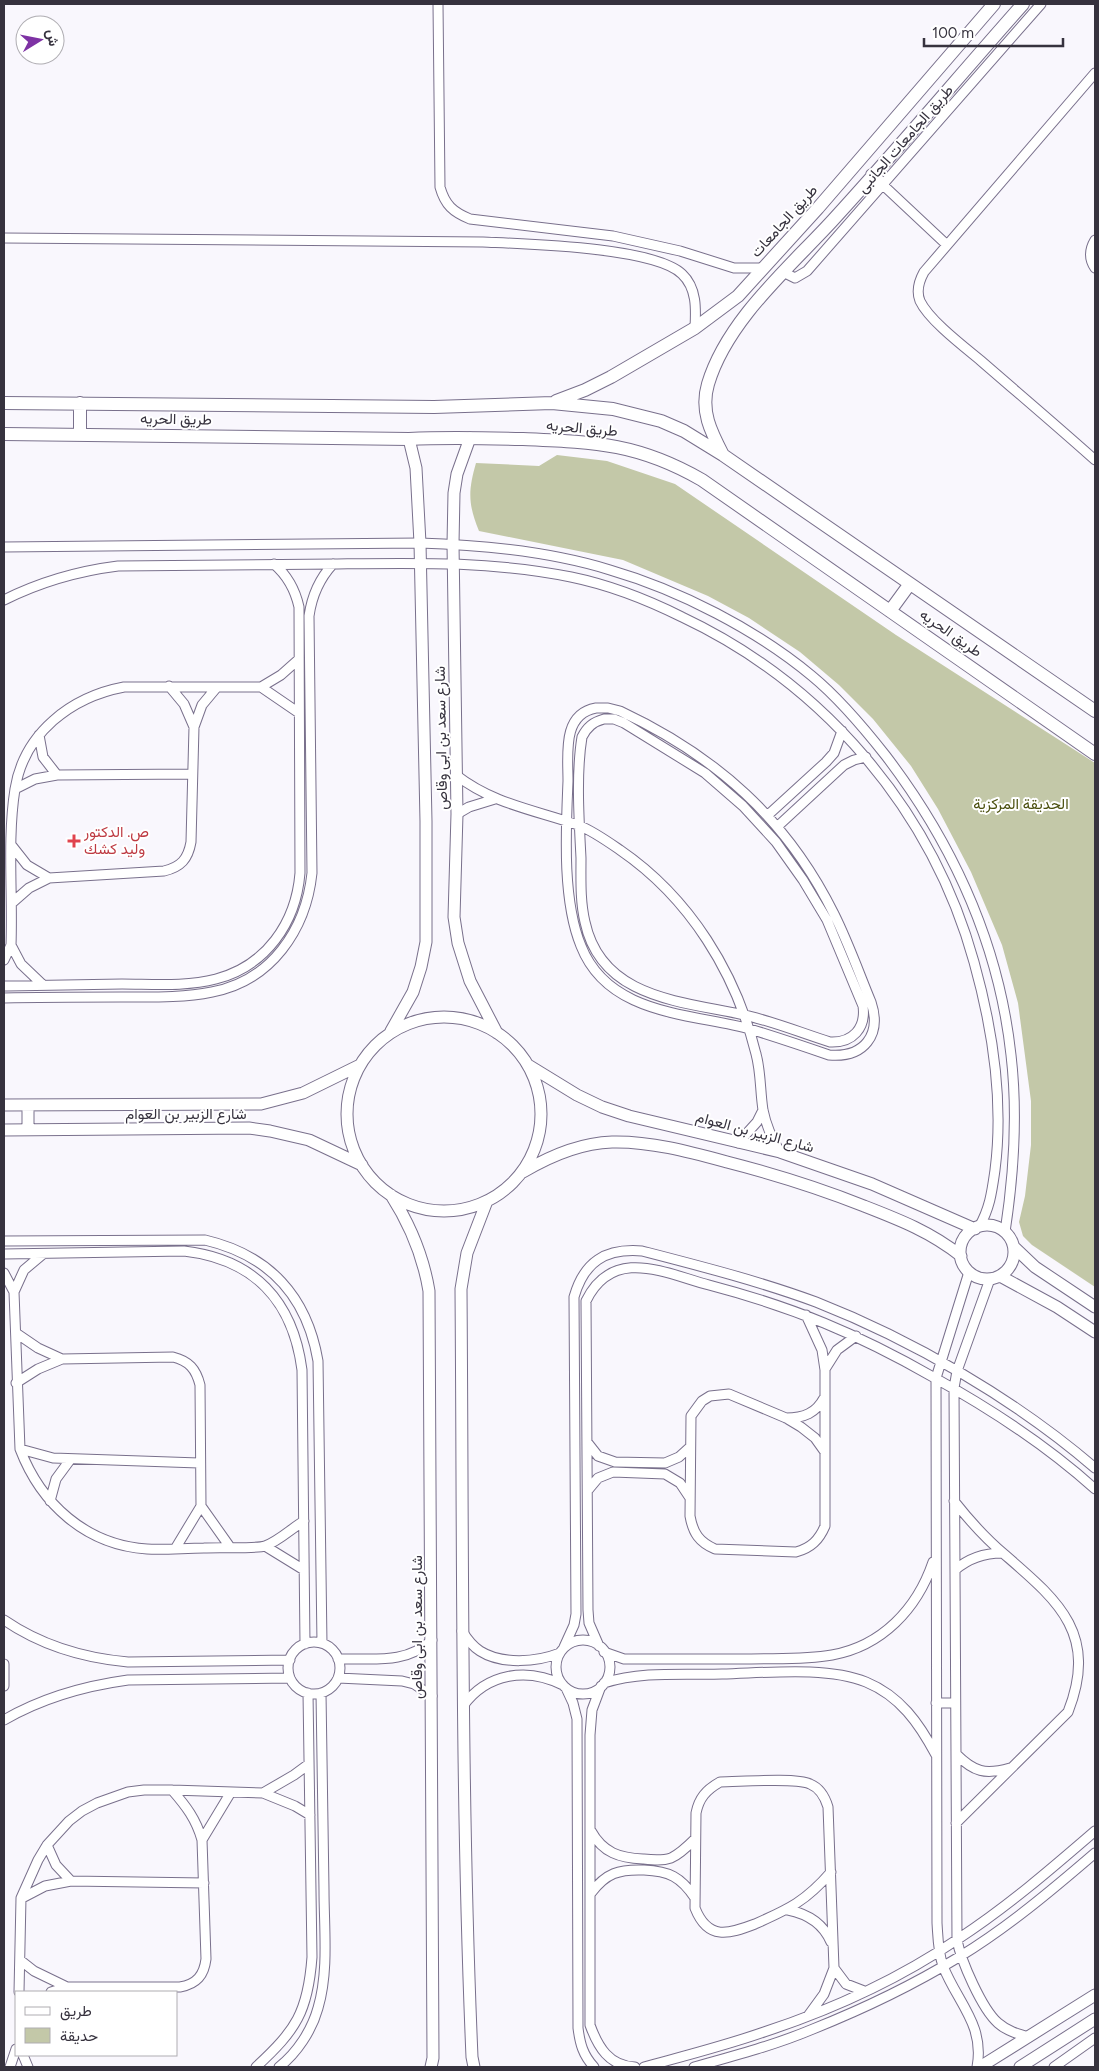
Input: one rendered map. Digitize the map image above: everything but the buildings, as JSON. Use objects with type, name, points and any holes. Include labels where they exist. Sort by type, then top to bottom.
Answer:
[{"type":"main road","name":"طريق الجامعات","points":[[552,403],[611,377],[695,328],[738,296],[830,194],[994,4]]},
{"type":"main road","points":[[723,456],[709,428],[705,399],[714,368],[728,341],[745,317],[783,272],[834,219],[1023,4]]},
{"type":"main road","points":[[872,175],[883,184]]},
{"type":"main road","points":[[767,264],[783,272]]},
{"type":"main road","name":"طريق الحريه","points":[[4,403],[434,407],[552,403],[613,409],[653,419],[684,431],[723,456],[1095,711]]},
{"type":"main road","points":[[80,403],[80,434]]},
{"type":"main road","name":"طريق الحريه","points":[[4,434],[409,439],[470,438],[602,443],[637,451],[670,463],[702,480],[1095,754]]},
{"type":"main road","points":[[890,611],[909,585]]},
{"type":"street","points":[[438,4],[440,187],[444,200],[452,210],[470,219],[613,236],[680,251],[734,268],[767,264]]},
{"type":"street","name":"طريق الجامعات الجانبى","points":[[783,272],[795,278],[807,271],[1041,4]]},
{"type":"street","points":[[1095,73],[924,272],[919,281],[919,300],[957,341],[1095,460]]},
{"type":"street","points":[[883,184],[947,245]]},
{"type":"street","points":[[610,252],[613,236]]},
{"type":"street","points":[[4,238],[483,242],[610,252],[663,264],[681,273],[693,291],[695,328]]},
{"type":"street","points":[[1095,240],[1090,256],[1095,268]]},
{"type":"street","name":"شارع سعد بن ابى وقاص","points":[[470,438],[457,474],[454,493],[453,562],[457,814],[454,917],[458,943],[470,981],[497,1033]]},
{"type":"street","name":"شارع سعد بن ابى وقاص","points":[[390,1032],[413,992],[426,942],[426,821],[420,543],[416,468],[409,439]]},
{"type":"street","points":[[4,547],[420,543],[453,544],[541,554],[576,560],[620,573],[680,597],[746,630],[781,652],[813,677],[843,705],[872,738],[903,779],[945,846],[975,909],[995,968],[1009,1038],[1015,1099],[1015,1144],[1004,1232]]},
{"type":"street","points":[[4,600],[50,581],[94,569],[118,566],[453,562],[568,576],[597,582],[653,602],[706,628],[757,658],[804,694],[866,757],[911,822],[939,871],[971,950],[986,1007],[996,1068],[998,1130],[990,1204],[977,1228],[963,1240],[961,1256]]},
{"type":"street","points":[[4,986],[200,982],[231,974],[258,958],[270,948],[286,926],[292,913],[299,887],[299,607],[287,578],[274,564]]},
{"type":"street","points":[[4,998],[200,994],[229,988],[243,982],[267,965],[288,943],[296,930],[307,903],[312,857],[309,616],[319,582],[332,564]]},
{"type":"street","points":[[4,960],[11,945],[13,902],[12,845],[15,789],[24,761],[39,735],[63,712],[92,695],[124,687],[261,687],[281,675],[299,659]]},
{"type":"street","points":[[168,686],[184,704],[194,727]]},
{"type":"street","points":[[13,902],[29,888],[49,878],[164,871],[182,863],[189,854],[191,842],[194,727],[202,705],[217,687]]},
{"type":"street","points":[[261,687],[299,713]]},
{"type":"street","points":[[596,708],[620,711],[668,735],[731,779],[768,814],[806,865],[875,1014],[874,1026],[870,1037],[858,1050],[841,1056],[829,1055],[750,1030],[637,1003],[616,991],[598,975],[588,962],[576,932],[569,897],[567,822],[568,742],[571,727],[575,719],[582,712],[596,708]]},
{"type":"street","points":[[604,719],[614,720],[662,745],[705,772],[743,806],[790,860],[831,918],[863,1006],[862,1025],[857,1033],[849,1039],[840,1042],[830,1042],[745,1015],[655,996],[628,984],[606,964],[597,952],[585,924],[582,895],[580,826],[580,746],[582,736],[594,722],[604,719]]},
{"type":"street","points":[[768,814],[830,757],[839,742],[842,731]]},
{"type":"street","points":[[39,735],[43,757],[56,775]]},
{"type":"street","points":[[662,745],[668,735]]},
{"type":"street","points":[[300,757],[311,757]]},
{"type":"street","points":[[778,826],[844,765],[866,757]]},
{"type":"street","points":[[15,789],[34,779],[56,775],[192,774]]},
{"type":"street","points":[[456,775],[495,799],[580,826],[622,851],[641,866],[688,914],[710,943],[724,966],[745,1015],[758,1065],[763,1110],[772,1139],[780,1152]]},
{"type":"street","points":[[457,814],[475,805],[495,799]]},
{"type":"street","points":[[12,845],[27,866],[49,878]]},
{"type":"street","points":[[11,945],[24,968],[44,985]]},
{"type":"street","points":[[432,1017],[455,1017],[477,1022],[497,1033],[515,1047],[528,1066],[537,1086],[541,1109],[533,1153],[521,1173],[506,1189],[487,1201],[471,1207],[438,1211],[406,1203],[391,1195],[374,1182],[352,1146],[348,1126],[347,1105],[351,1084],[360,1065],[373,1047],[390,1032],[410,1022],[432,1017]]},
{"type":"street","name":"شارع الزبير بن العوام","points":[[4,1105],[261,1104],[302,1094],[360,1065]]},
{"type":"street","name":"شارع الزبير بن العوام","points":[[528,1066],[577,1095],[629,1116],[780,1152],[872,1184],[977,1228]]},
{"type":"street","points":[[28,1106],[28,1130]]},
{"type":"street","points":[[738,1143],[753,1128],[763,1110]]},
{"type":"street","name":"شارع الزبير بن العوام","points":[[4,1130],[249,1128],[309,1140],[362,1165]]},
{"type":"street","points":[[521,1173],[555,1155],[591,1144],[610,1142],[654,1145],[700,1155],[804,1184],[918,1228],[941,1240],[961,1256],[969,1272],[978,1278],[995,1278],[1057,1306],[1095,1332]]},
{"type":"street","name":"شارع سعد بن ابى وقاص","points":[[391,1195],[412,1231],[422,1257],[429,1291],[432,1640],[432,2064]]},
{"type":"street","points":[[472,2064],[467,1934],[463,1706],[461,1289],[467,1253],[487,1201]]},
{"type":"street","points":[[977,1228],[993,1226],[1004,1232],[1009,1236],[1014,1247],[1035,1267],[1095,1307]]},
{"type":"street","points":[[4,1241],[206,1240],[221,1243],[250,1256],[287,1287],[297,1300],[311,1329],[318,1361],[322,1643]]},
{"type":"street","points":[[1014,1247],[1012,1264],[995,1278],[957,1372],[954,1388],[957,1940],[961,1956],[989,2013],[1008,2030],[1029,2037]]},
{"type":"street","points":[[594,2067],[587,2059],[580,2044],[578,2028],[577,1719],[573,1703],[557,1673],[557,1660],[574,1625],[576,1614],[574,1297],[578,1282],[586,1269],[598,1259],[611,1252],[626,1250],[642,1251],[784,1291],[863,1322],[940,1361],[1030,1419],[1095,1468]]},
{"type":"street","points":[[4,1254],[176,1251],[200,1253],[215,1256],[244,1269],[268,1289],[282,1307],[300,1348],[302,1370],[305,1644]]},
{"type":"street","points":[[14,1292],[24,1270],[43,1253]]},
{"type":"street","points":[[635,2067],[628,2067],[614,2062],[603,2052],[590,2025],[590,1722],[592,1710],[609,1670],[609,1664],[591,1629],[588,1610],[586,1301],[599,1281],[609,1273],[620,1268],[644,1268],[744,1294],[806,1315],[856,1336],[954,1388],[1026,1433],[1095,1489]]},
{"type":"street","points":[[969,1272],[936,1378],[937,1923],[939,1951],[943,1966],[977,2033],[979,2067]]},
{"type":"street","points":[[4,1273],[14,1292],[20,1449],[32,1476],[64,1517],[93,1535],[110,1542],[146,1549],[265,1546],[304,1521]]},
{"type":"street","points":[[806,1315],[818,1341],[825,1370],[825,1397],[825,1452],[825,1526],[821,1535],[814,1544],[796,1552],[715,1549],[697,1537],[692,1527],[690,1498],[691,1416],[702,1401],[710,1396],[729,1394],[786,1418],[801,1427],[815,1438],[825,1452]]},
{"type":"street","points":[[16,1334],[38,1348],[62,1359]]},
{"type":"street","points":[[825,1370],[837,1350],[856,1336]]},
{"type":"street","points":[[16,1383],[38,1369],[62,1359],[173,1357],[188,1363],[198,1376],[200,1385],[199,1463],[201,1506],[230,1547]]},
{"type":"street","points":[[574,1374],[587,1374]]},
{"type":"street","points":[[786,1418],[798,1418],[809,1414],[819,1407],[825,1397]]},
{"type":"street","points":[[587,1442],[598,1456],[606,1460],[638,1462],[665,1462],[679,1457],[690,1447]]},
{"type":"street","points":[[20,1449],[53,1458],[70,1460],[199,1463]]},
{"type":"street","points":[[50,1501],[56,1479],[70,1460]]},
{"type":"street","points":[[638,1462],[638,1473]]},
{"type":"street","points":[[588,1490],[598,1478],[613,1472],[665,1474],[674,1478],[690,1498]]},
{"type":"street","points":[[954,1501],[1002,1552],[1066,1607],[1079,1632],[1085,1659],[1080,1687],[1068,1712],[956,1823]]},
{"type":"street","points":[[175,1549],[201,1506]]},
{"type":"street","points":[[265,1546],[304,1570]]},
{"type":"street","points":[[955,1570],[977,1557],[1002,1552]]},
{"type":"street","points":[[462,1631],[474,1646],[490,1656],[503,1659],[536,1660],[562,1650],[578,1640],[593,1642],[602,1649],[624,1659],[815,1657],[848,1651],[878,1636],[904,1614],[923,1587],[936,1555]]},
{"type":"street","points":[[4,1620],[35,1639],[57,1648],[104,1660],[128,1662],[290,1660]]},
{"type":"street","points":[[338,1659],[400,1658],[413,1654],[432,1640]]},
{"type":"street","points":[[322,1643],[329,1646],[338,1659],[340,1672],[334,1685],[321,1693],[308,1693],[300,1690],[290,1678],[288,1669],[290,1660],[293,1653],[305,1644],[322,1643]]},
{"type":"street","points":[[4,1664],[4,1686]]},
{"type":"street","points":[[463,1706],[481,1686],[505,1676],[545,1678],[564,1686],[572,1692],[588,1693],[603,1684],[640,1675],[815,1673],[850,1677],[882,1690],[896,1700],[919,1725],[936,1756]]},
{"type":"street","points":[[4,1720],[67,1692],[107,1683],[145,1680],[290,1678]]},
{"type":"street","points":[[338,1678],[402,1681],[414,1684],[432,1696]]},
{"type":"street","points":[[256,2067],[289,2035],[298,2020],[306,1999],[312,1957],[308,1693]]},
{"type":"street","points":[[280,2067],[297,2049],[312,2026],[322,1990],[325,1935],[321,1693]]},
{"type":"street","points":[[936,1702],[955,1703]]},
{"type":"street","points":[[956,1754],[974,1769],[984,1772],[995,1772],[1010,1768]]},
{"type":"street","points":[[263,1793],[309,1764]]},
{"type":"street","points":[[808,2016],[824,1994],[834,1968],[831,1872],[828,1808],[825,1798],[819,1790],[802,1781],[720,1782],[703,1794],[698,1803],[695,1898],[699,1918],[705,1926],[724,1934],[734,1932],[788,1910],[811,1894],[831,1872]]},
{"type":"street","points":[[19,1991],[21,1898],[47,1845],[69,1821],[97,1803],[128,1792],[144,1790],[263,1793],[295,1806],[310,1815]]},
{"type":"street","points":[[53,1991],[67,1987],[190,1986],[198,1980],[204,1970],[206,1959],[202,1840],[198,1826],[191,1813],[172,1790]]},
{"type":"street","points":[[202,1840],[231,1792]]},
{"type":"street","points":[[590,1829],[596,1840],[604,1848],[614,1855],[626,1859],[661,1860],[672,1858],[696,1839]]},
{"type":"street","points":[[644,2067],[764,2032],[808,2016],[864,1991],[957,1940],[1020,1894],[1095,1831]]},
{"type":"street","points":[[47,1845],[56,1865],[71,1881]]},
{"type":"street","points":[[694,2067],[813,2030],[878,2001],[961,1956],[1028,1909],[1095,1853]]},
{"type":"street","points":[[644,1860],[644,1870]]},
{"type":"street","points":[[591,1893],[602,1881],[615,1872],[626,1869],[662,1871],[672,1875],[689,1889],[695,1898]]},
{"type":"street","points":[[21,1898],[45,1886],[71,1881],[204,1883]]},
{"type":"street","points":[[788,1910],[800,1912],[811,1917],[821,1925],[833,1947]]},
{"type":"street","points":[[20,1960],[34,1971],[67,1987]]},
{"type":"street","points":[[834,1968],[846,1984],[864,1991]]},
{"type":"street","points":[[979,2067],[1095,1995]]},
{"type":"street","points":[[1020,2067],[1095,2018]]},
{"type":"street","points":[[1054,2067],[1095,2038]]},
{"type":"street","points":[[721,2045],[725,2058]]},
{"type":"street","points":[[10,2067],[15,2052]]},
{"type":"green space","name":"الحديقة المركزية","points":[[557,455],[607,461],[675,484],[896,635],[1095,763],[1095,1287],[1032,1245],[1023,1236],[1019,1222],[1025,1196],[1031,1145],[1031,1101],[1018,1003],[1002,945],[971,872],[938,809],[911,766],[873,719],[839,685],[800,652],[749,618],[708,596],[623,560],[479,531],[470,497],[476,463],[539,466]]},
{"type":"place","name":"ص. الدكتور وليد كشك","points":[[74,841]]}]
